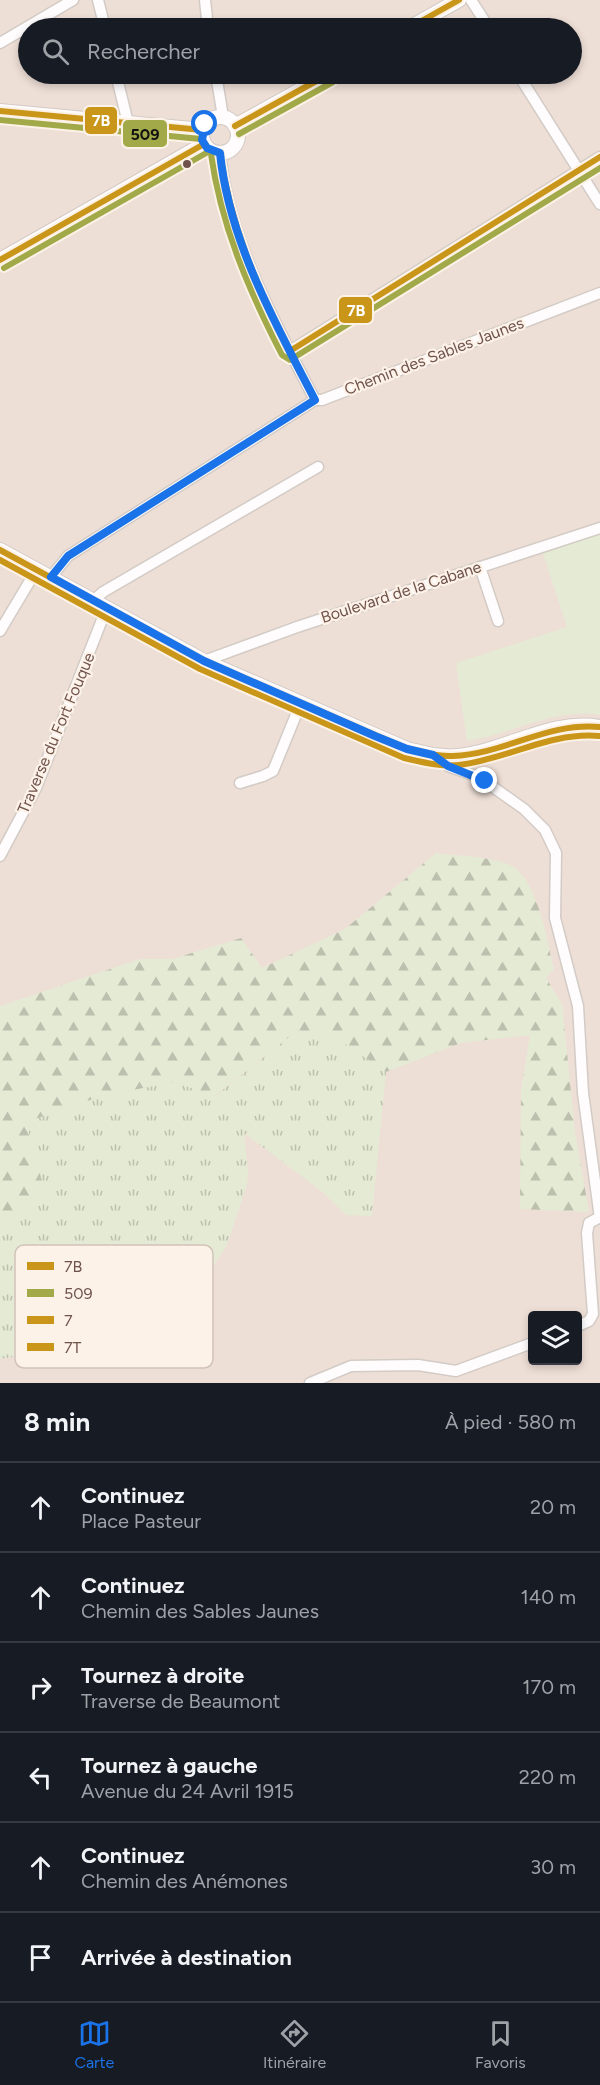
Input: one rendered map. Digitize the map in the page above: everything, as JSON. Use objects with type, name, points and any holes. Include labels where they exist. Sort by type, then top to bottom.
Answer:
[{"type":"street","points":[[40,18],[73,0]]},
{"type":"street","points":[[98,0],[102,18]]},
{"type":"street","points":[[205,0],[207,18]]},
{"type":"street","points":[[427,18],[459,0]]},
{"type":"street","points":[[471,0],[483,18]]},
{"type":"street","points":[[1,39],[18,30]]},
{"type":"street","points":[[118,84],[128,123]]},
{"type":"street","points":[[0,111],[128,123],[203,137],[211,151],[220,153],[226,152],[236,144],[238,131],[223,117],[218,84]]},
{"type":"street","points":[[235,126],[311,84]]},
{"type":"street","points":[[524,84],[600,204]]},
{"type":"street","points":[[0,261],[203,137],[210,120],[223,117]]},
{"type":"street","points":[[220,153],[228,200],[260,288],[315,400]]},
{"type":"street","points":[[290,351],[600,157]]},
{"type":"street","name":"Chemin des Sables Jaunes","points":[[51,577],[68,556],[315,400],[322,400],[600,293]]},
{"type":"street","points":[[94,600],[103,592],[318,467]]},
{"type":"street","name":"Boulevard de la Cabane","points":[[204,661],[297,627],[600,528]]},
{"type":"street","points":[[0,550],[204,661],[300,705],[407,749],[433,755],[465,755],[571,725],[600,727]]},
{"type":"street","points":[[480,567],[498,621]]},
{"type":"street","points":[[0,631],[37,569]]},
{"type":"street","name":"Traverse du Fort Fouque","points":[[0,856],[36,788],[107,607]]},
{"type":"street","points":[[240,783],[273,771],[300,705]]},
{"type":"street","points":[[433,755],[448,766],[485,781],[525,809],[552,842],[556,853],[555,918],[579,1006],[583,1093],[600,1218],[589,1223],[586,1233],[592,1314],[589,1321],[582,1324]]},
{"type":"street","points":[[310,1383],[351,1366],[418,1365],[456,1371],[528,1344]]},
{"type":"shaded area","points":[[0,0],[600,0],[600,1383],[0,1383]]},
{"type":"green space","points":[[600,534],[600,715],[583,714],[550,718],[467,741],[456,663],[567,627],[543,553]]},
{"type":"green space","points":[[436,853],[505,863],[516,869],[533,893],[544,925],[554,969],[546,978],[562,1004],[575,1132],[589,1212],[520,1209],[521,1090],[530,1035],[461,1043],[386,1072],[341,1041],[298,1030],[214,1096],[174,1082],[102,1096],[26,1122],[43,1185],[29,1207],[0,1217],[0,1006],[140,959],[172,959],[241,938],[262,968],[345,929]]},
{"type":"green space","points":[[298,1030],[341,1041],[386,1072],[372,1216],[346,1215],[320,1190],[244,1133],[248,1171],[247,1185],[227,1245],[213,1266],[213,1245],[15,1245],[15,1356],[0,1359],[0,1217],[29,1207],[25,1122],[102,1096],[174,1082],[215,1096]]},
{"type":"transit line","name":"7B","points":[[427,18],[459,0]]},
{"type":"transit line","name":"7B","points":[[235,126],[311,84]]},
{"type":"transit line","name":"509","points":[[239,134],[329,84]]},
{"type":"transit line","name":"7B","points":[[0,111],[202,130]]},
{"type":"transit line","name":"509","points":[[0,120],[201,139]]},
{"type":"transit line","name":"7B","points":[[0,260],[204,144]]},
{"type":"transit line","name":"509","points":[[4,268],[208,152]]},
{"type":"transit line","name":"7B","points":[[220,153],[231,205],[246,255],[290,351],[600,157]]},
{"type":"transit line","name":"509","points":[[211,154],[222,207],[238,258],[258,307],[282,355],[290,360],[600,168]]},
{"type":"transit line","name":"7","points":[[0,550],[204,661],[407,749],[442,756],[472,754],[562,729],[600,727]]},
{"type":"transit line","name":"7T","points":[[0,560],[200,669],[404,758],[438,765],[459,765],[563,738],[599,736]]},
{"type":"route","points":[[205,124],[202,130],[202,140],[211,151],[220,153],[228,200],[260,288],[315,400],[68,556],[51,577],[204,661],[375,736],[407,749],[433,755],[448,766],[485,781]]}]
